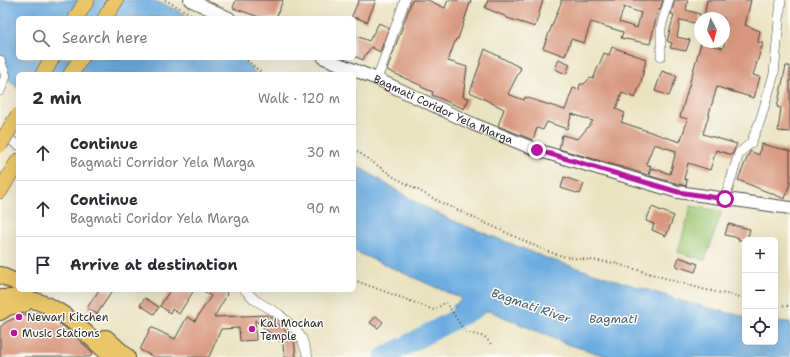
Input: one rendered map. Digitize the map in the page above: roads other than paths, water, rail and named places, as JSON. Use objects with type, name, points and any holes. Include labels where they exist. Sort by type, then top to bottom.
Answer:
[{"type":"highway","points":[[0,275],[16,282]]},
{"type":"highway","points":[[0,289],[16,289]]},
{"type":"highway","points":[[31,292],[61,300],[67,304],[127,357]]},
{"type":"highway","points":[[0,298],[20,298],[32,300],[42,296]]},
{"type":"highway","points":[[0,312],[8,307],[19,304],[33,303],[42,296]]},
{"type":"highway","points":[[42,296],[70,318],[112,357]]},
{"type":"main road","points":[[77,16],[87,0]]},
{"type":"main road","points":[[106,16],[116,0]]},
{"type":"main road","points":[[44,72],[51,60]]},
{"type":"main road","points":[[72,72],[80,60]]},
{"type":"main road","points":[[0,145],[16,118]]},
{"type":"main road","points":[[0,191],[16,165]]},
{"type":"street","points":[[190,0],[225,16]]},
{"type":"street","points":[[377,79],[405,0]]},
{"type":"street","points":[[661,56],[661,27],[669,0]]},
{"type":"street","points":[[725,199],[739,153],[751,143],[760,120],[774,74],[781,0]]},
{"type":"street","points":[[0,60],[6,76],[0,91]]},
{"type":"street","name":"Bagmati Coridor Yela Marga","points":[[329,60],[377,79],[473,124],[537,150],[678,192],[790,208]]},
{"type":"street","points":[[0,133],[16,144]]},
{"type":"street","points":[[247,292],[255,300],[279,314],[297,331],[302,339],[308,357]]},
{"type":"water","points":[[0,0],[152,0],[188,16],[16,16],[16,60],[243,60],[255,72],[16,72],[16,87],[6,76],[0,60]]},
{"type":"water","name":"Bagmati","points":[[356,165],[417,203],[451,220],[552,260],[689,303],[742,316],[742,345],[778,345],[778,321],[790,322],[790,357],[609,357],[564,343],[490,311],[483,312],[464,324],[452,307],[462,299],[356,252]]},
{"type":"waterway","points":[[384,357],[476,308],[480,304]]},
{"type":"place","name":"Newari Kitchen","points":[[19,317]]},
{"type":"place","name":"Kal Mochan Temple","points":[[252,329]]},
{"type":"place","name":"Music Stations","points":[[14,333]]},
{"type":"water label","name":"Bagmati River","points":[[531,306]]}]
